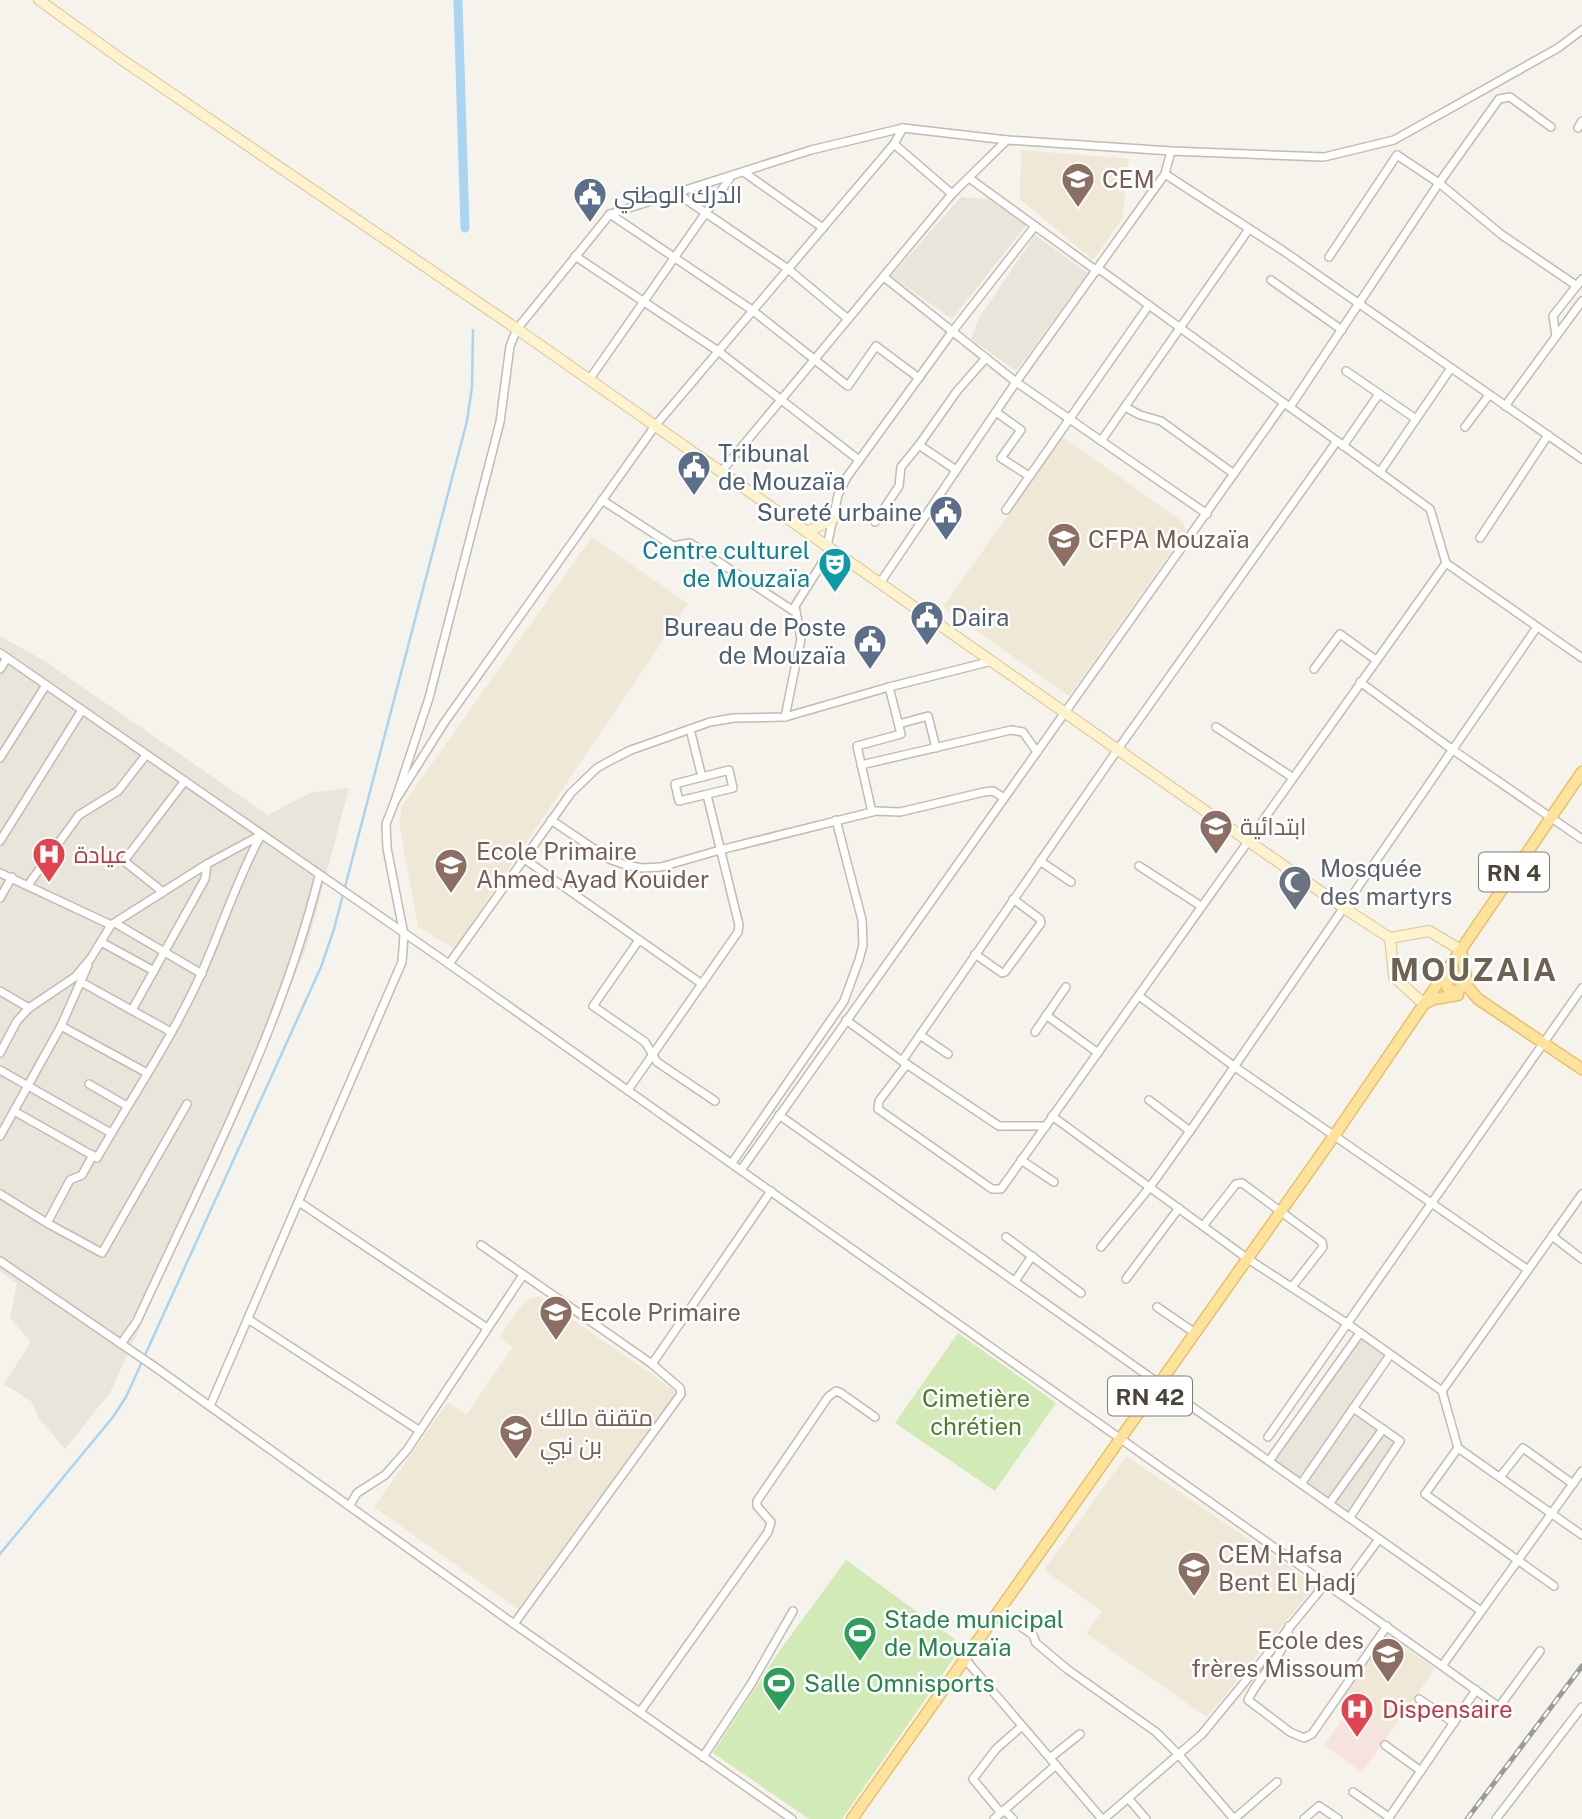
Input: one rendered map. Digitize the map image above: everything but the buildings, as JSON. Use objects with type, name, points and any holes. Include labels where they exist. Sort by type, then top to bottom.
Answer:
[{"type":"main road","points":[[39,0],[121,59],[517,329],[1344,908],[1390,938],[1429,931],[1461,950],[1471,995]]},
{"type":"main road","points":[[807,532],[832,519]]},
{"type":"main road","name":"RN 4","points":[[1449,981],[1461,950],[1582,772]]},
{"type":"main road","points":[[1390,938],[1394,977],[1424,1004],[1434,999],[1471,995]]},
{"type":"main road","points":[[1449,981],[1582,1069]]},
{"type":"main road","name":"RN 42","points":[[852,1819],[1281,1212],[1424,1004],[1449,981]]},
{"type":"street","points":[[210,1406],[402,962],[404,934],[387,848],[386,824],[429,698],[500,422],[510,346],[517,329],[610,214],[811,150],[903,128],[1007,140],[1171,151],[1324,156],[1394,140],[1558,48],[1582,30]]},
{"type":"street","points":[[741,1170],[1234,474],[1342,330],[1439,183],[1499,99],[1510,97],[1551,127]]},
{"type":"street","points":[[395,802],[444,723],[655,426],[894,144],[903,128]]},
{"type":"street","points":[[721,472],[953,194],[1007,140]]},
{"type":"street","points":[[894,144],[953,194]]},
{"type":"street","points":[[880,583],[1016,382],[1164,174],[1171,151]]},
{"type":"street","points":[[1329,257],[1397,155],[1439,183],[1502,235],[1577,286]]},
{"type":"street","points":[[745,173],[823,228]]},
{"type":"street","points":[[1164,174],[1249,229],[1582,459]]},
{"type":"street","points":[[589,380],[730,177]]},
{"type":"street","points":[[969,178],[1430,509],[1446,563],[1582,658]]},
{"type":"street","points":[[678,194],[788,269],[848,319]]},
{"type":"street","points":[[610,214],[752,310],[848,386],[876,346],[919,378]]},
{"type":"street","points":[[785,717],[801,639],[795,612],[797,601],[829,547],[832,519],[841,488],[952,332],[1035,226]]},
{"type":"street","points":[[1101,441],[1249,229]]},
{"type":"street","points":[[575,256],[718,351],[859,460]]},
{"type":"street","points":[[884,277],[1016,382],[1207,514]]},
{"type":"street","points":[[1556,336],[1553,316],[1582,279]]},
{"type":"street","points":[[1271,280],[1342,330]]},
{"type":"street","points":[[1506,406],[1582,301]]},
{"type":"street","points":[[1006,510],[1149,305]]},
{"type":"street","points":[[875,522],[899,486],[901,467],[957,391],[986,358]]},
{"type":"street","points":[[1380,472],[1451,368]]},
{"type":"street","points":[[1346,371],[1416,419]]},
{"type":"street","points":[[1379,394],[1340,443],[1118,749],[920,1034],[879,1101],[878,1109],[992,1189],[1001,1189],[1446,563]]},
{"type":"street","points":[[1465,427],[1489,395]]},
{"type":"street","points":[[1125,407],[1161,421],[1234,474]]},
{"type":"street","points":[[996,412],[1021,430],[1001,458],[1029,476]]},
{"type":"street","points":[[1480,538],[1548,435]]},
{"type":"street","points":[[919,445],[956,470]]},
{"type":"street","points":[[602,500],[668,543],[679,546],[690,543],[795,612]]},
{"type":"street","points":[[1101,1247],[1150,1187],[1190,1131],[1537,627]]},
{"type":"street","points":[[1314,669],[1340,634],[1376,660]]},
{"type":"street","points":[[0,669],[3,655],[732,1163],[1499,1707],[1540,1651]]},
{"type":"street","points":[[449,964],[570,793],[597,768],[631,750],[690,729],[734,718],[785,717],[992,661]]},
{"type":"street","points":[[1360,682],[1582,839]]},
{"type":"street","points":[[0,758],[46,685]]},
{"type":"street","points":[[872,812],[857,746],[901,734],[889,687]]},
{"type":"street","points":[[0,841],[82,710]]},
{"type":"street","points":[[899,724],[928,716],[936,748]]},
{"type":"street","points":[[1216,727],[1292,777]]},
{"type":"street","points":[[690,729],[702,777]]},
{"type":"street","points":[[861,765],[1018,730],[1023,732],[1037,752]]},
{"type":"street","points":[[28,885],[79,815],[118,791],[146,755]]},
{"type":"street","points":[[729,770],[733,788],[680,801],[675,784],[702,777],[729,770]]},
{"type":"street","points":[[163,892],[124,861],[184,782]]},
{"type":"street","points":[[551,820],[609,859],[626,865],[661,867],[720,849],[872,812],[900,812],[993,791],[1004,798]]},
{"type":"street","points":[[628,1090],[735,938],[739,925],[707,795]]},
{"type":"street","points":[[732,1163],[844,1001],[859,960],[864,933],[862,920],[836,820]]},
{"type":"street","points":[[0,1136],[61,1026],[92,958],[113,924],[207,864],[261,835]]},
{"type":"street","points":[[14,1111],[97,1158],[202,974],[261,835]]},
{"type":"street","points":[[523,858],[702,984]]},
{"type":"street","points":[[1040,861],[1071,882]]},
{"type":"street","points":[[132,1010],[167,952],[205,879],[207,864]]},
{"type":"street","points":[[1139,866],[1201,906]]},
{"type":"street","points":[[0,873],[113,924],[202,974]]},
{"type":"street","points":[[121,1344],[137,1321],[253,1070],[305,934],[319,876]]},
{"type":"street","points":[[0,898],[12,877]]},
{"type":"street","points":[[975,954],[1002,973],[1005,972],[1041,923],[1040,919],[1013,899]]},
{"type":"street","points":[[639,940],[593,1006],[645,1042],[651,1055],[715,1101]]},
{"type":"street","points":[[101,942],[154,971]]},
{"type":"street","points":[[1,1049],[29,1008],[75,977],[92,958]]},
{"type":"street","points":[[82,982],[171,1032]]},
{"type":"street","points":[[1035,1032],[1066,987]]},
{"type":"street","points":[[1268,1437],[1582,988]]},
{"type":"street","points":[[0,992],[29,1008]]},
{"type":"street","points":[[1139,996],[1334,1136],[1528,1270]]},
{"type":"street","points":[[1046,1015],[1098,1053]]},
{"type":"street","points":[[846,1020],[904,1063],[999,1126],[1046,1126]]},
{"type":"street","points":[[61,1026],[147,1073]]},
{"type":"street","points":[[920,1034],[948,1054]]},
{"type":"street","points":[[0,1070],[111,1133]]},
{"type":"street","points":[[89,1084],[127,1106]]},
{"type":"street","points":[[1149,1100],[1190,1131]]},
{"type":"street","points":[[0,1194],[102,1254],[187,1104]]},
{"type":"street","points":[[779,1115],[1481,1611]]},
{"type":"street","points":[[1052,1116],[1248,1259],[1348,1324],[1442,1391],[1458,1448],[1582,1535]]},
{"type":"street","points":[[47,1223],[70,1180],[82,1175],[93,1156]]},
{"type":"street","points":[[1021,1160],[1054,1182]]},
{"type":"street","points":[[1203,1226],[1236,1184],[1242,1183],[1322,1242],[1323,1247],[1292,1287]]},
{"type":"street","points":[[652,1364],[771,1191]]},
{"type":"street","points":[[1442,1391],[1582,1194]]},
{"type":"street","points":[[299,1202],[487,1328]]},
{"type":"street","points":[[1126,1279],[1179,1208]]},
{"type":"street","points":[[1552,1236],[1582,1259]]},
{"type":"street","points":[[1006,1237],[1081,1293]]},
{"type":"street","points":[[481,1245],[652,1364],[680,1388],[681,1394],[514,1624]]},
{"type":"street","points":[[1015,1281],[1032,1256]]},
{"type":"street","points":[[0,1261],[351,1505],[514,1624],[792,1819]]},
{"type":"street","points":[[351,1505],[357,1493],[396,1465],[523,1275]]},
{"type":"street","points":[[1157,1307],[1195,1333]]},
{"type":"street","points":[[248,1319],[420,1431]]},
{"type":"street","points":[[1269,1461],[1360,1334]]},
{"type":"street","points":[[1301,1484],[1390,1355]]},
{"type":"street","points":[[640,1712],[768,1532],[771,1522],[757,1506],[757,1502],[828,1397],[836,1391],[841,1393],[874,1417]]},
{"type":"street","points":[[1350,1517],[1400,1441],[1353,1408]]},
{"type":"street","points":[[1329,1504],[1382,1429]]},
{"type":"street","points":[[1458,1448],[1425,1494],[1554,1586]]},
{"type":"street","points":[[1500,1477],[1523,1448],[1573,1484]]},
{"type":"street","points":[[1442,1666],[1582,1471]]},
{"type":"street","points":[[1339,1593],[1379,1539]]},
{"type":"street","points":[[965,1659],[1103,1819],[1202,1734],[1326,1583]]},
{"type":"street","points":[[703,1757],[751,1684],[793,1611]]},
{"type":"street","points":[[998,1611],[1033,1635],[1036,1643],[1067,1669],[1156,1732],[1234,1819],[1277,1782]]},
{"type":"street","points":[[1289,1625],[1289,1635],[1282,1649],[1255,1683],[1248,1700],[1290,1732],[1304,1738],[1312,1734],[1387,1626]]},
{"type":"street","points":[[1353,1792],[1389,1818],[1476,1690]]},
{"type":"street","points":[[1419,1699],[1454,1723]]},
{"type":"street","points":[[1496,1819],[1582,1707]]},
{"type":"street","points":[[1013,1819],[973,1779],[996,1749],[1023,1726]]},
{"type":"street","points":[[1050,1758],[1080,1734]]},
{"type":"street","points":[[1385,1745],[1421,1771]]},
{"type":"street","points":[[994,1819],[1056,1765]]},
{"type":"street","points":[[1128,1798],[1146,1819]]},
{"type":"street","points":[[1304,1819],[1319,1806],[1338,1819]]},
{"type":"shaded area","name":"CEM","points":[[1021,150],[1129,159],[1122,219],[1093,260],[1020,199]]},
{"type":"shaded area","points":[[961,197],[999,200],[1029,222],[952,319],[891,276]]},
{"type":"shaded area","points":[[1035,235],[1088,273],[1016,371],[971,339],[979,318]]},
{"type":"shaded area","name":"CFPA Mouzaïa","points":[[1063,437],[1183,522],[1186,531],[1069,696],[943,607]]},
{"type":"shaded area","points":[[592,537],[688,604],[454,949],[418,927],[399,822],[402,806]]},
{"type":"shaded area","points":[[0,636],[46,662],[268,815],[310,793],[349,788],[308,943],[258,1067],[110,1393],[65,1449],[38,1417],[32,1402],[4,1384],[31,1342],[10,1318],[17,1284],[0,1271]]},
{"type":"shaded area","name":"متقنة مالك بن نبي","points":[[539,1296],[677,1392],[518,1609],[374,1507],[448,1402],[466,1415],[513,1347],[499,1337],[525,1301]]},
{"type":"shaded area","points":[[1360,1339],[1386,1356],[1348,1410],[1395,1441],[1349,1512],[1274,1461]]},
{"type":"shaded area","name":"CEM Hafsa Bent El Hadj","points":[[1126,1456],[1316,1585],[1207,1717],[1086,1633],[1102,1611],[1044,1570]]},
{"type":"shaded area","name":"Ecole des frères Missoum","points":[[1386,1634],[1435,1669],[1389,1734],[1340,1699]]},
{"type":"shaded area","name":"Dispensaire","points":[[1351,1707],[1389,1734],[1362,1772],[1324,1745]]},
{"type":"green space","name":"Cimetière chrétien","points":[[958,1333],[1056,1403],[995,1491],[895,1423]]},
{"type":"green space","name":"Stade municipal de Mouzaïa","points":[[846,1560],[963,1645],[842,1819],[809,1819],[713,1753],[778,1653]]},
{"type":"waterway","points":[[458,0],[465,228]]},
{"type":"waterway","points":[[0,1554],[113,1417],[126,1397],[321,967],[334,929],[467,421],[472,387],[473,330]]},
{"type":"railway","points":[[1467,1819],[1582,1666]]},
{"type":"place","name":"CEM","points":[[1078,209]]},
{"type":"place","name":"الدرك الوطني","points":[[590,224]]},
{"type":"place","name":"Tribunal de Mouzaïa","points":[[694,497]]},
{"type":"place","name":"Sureté urbaine","points":[[946,542]]},
{"type":"place","name":"CFPA Mouzaïa","points":[[1064,569]]},
{"type":"place","name":"Centre culturel de Mouzaïa","points":[[835,594]]},
{"type":"place","name":"Daira","points":[[927,647]]},
{"type":"place","name":"Bureau de Poste de Mouzaïa","points":[[870,671]]},
{"type":"place","name":"ابتدائية","points":[[1216,856]]},
{"type":"place","name":"عيادة","points":[[49,884]]},
{"type":"place","name":"Ecole Primaire Ahmed Ayad Kouider","points":[[451,895]]},
{"type":"place","name":"Mosquée des martyrs","points":[[1295,912]]},
{"type":"place","name":"Ecole Primaire","points":[[556,1342]]},
{"type":"place","name":"متقنة مالك بن نبي","points":[[516,1461]]},
{"type":"place","name":"CEM Hafsa Bent El Hadj","points":[[1194,1598]]},
{"type":"place","name":"Stade municipal de Mouzaïa","points":[[860,1663]]},
{"type":"place","name":"Ecole des frères Missoum","points":[[1388,1684]]},
{"type":"place","name":"Salle Omnisports","points":[[779,1713]]},
{"type":"place","name":"Dispensaire","points":[[1357,1739]]},
{"type":"district","name":"MOUZAIA","points":[[1474,969]]}]
